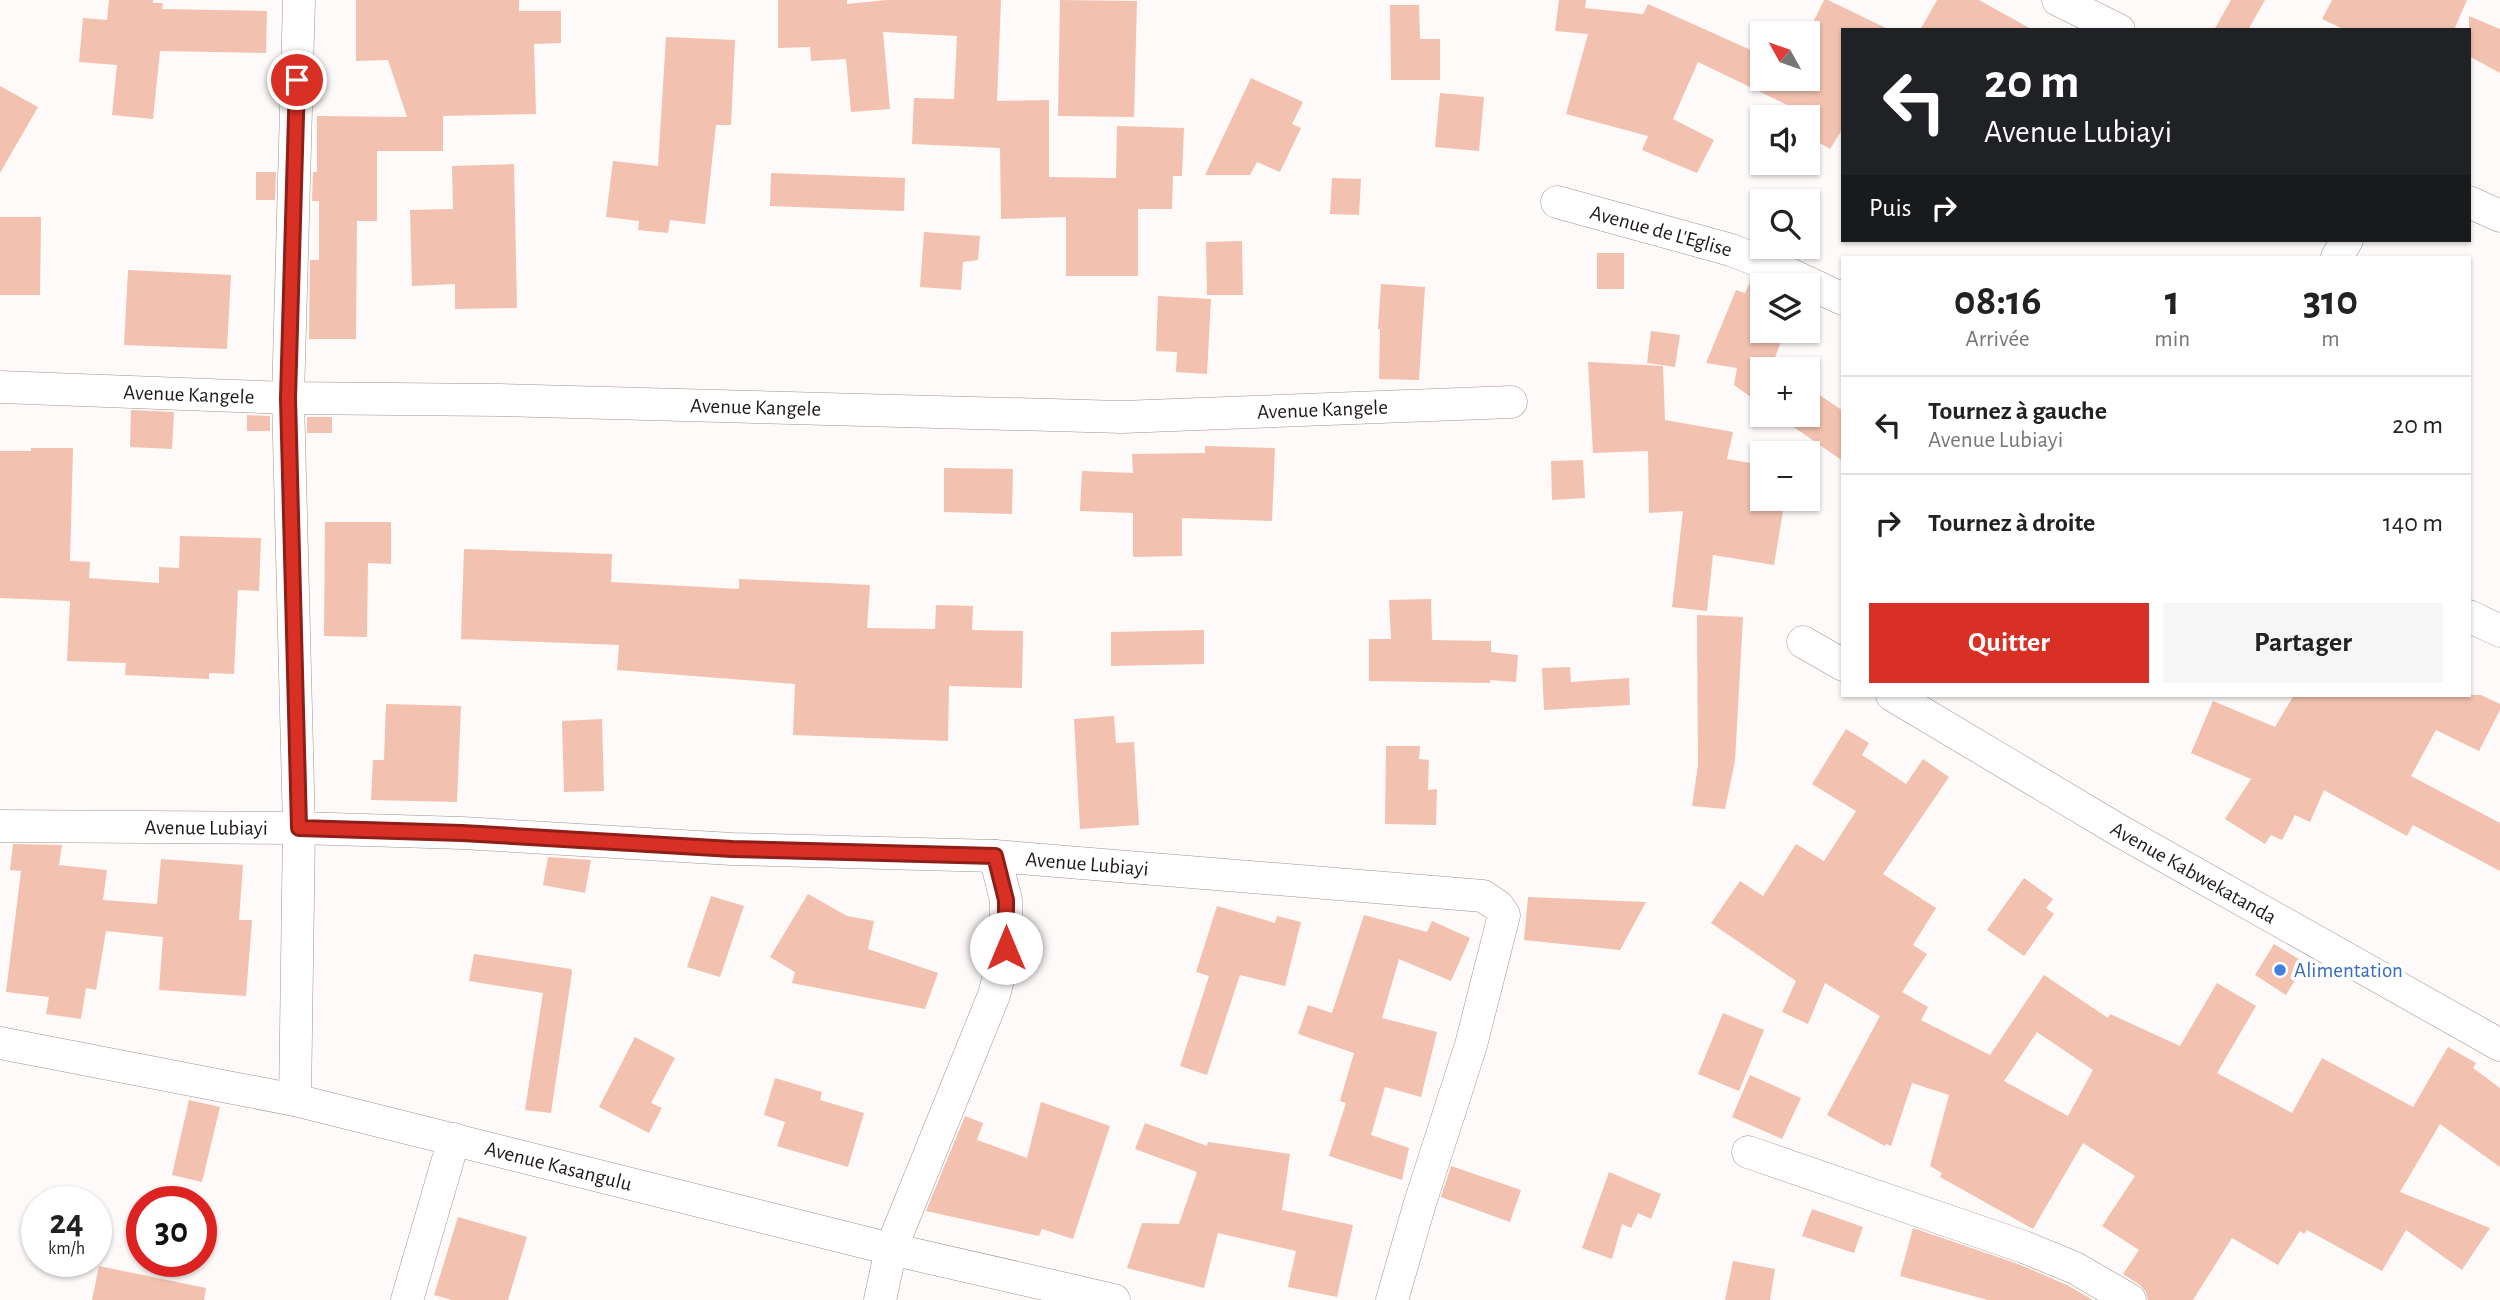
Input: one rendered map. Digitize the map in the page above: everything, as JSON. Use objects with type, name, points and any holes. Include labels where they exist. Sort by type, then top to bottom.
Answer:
[{"type":"street","points":[[295,1100],[299,828],[288,398],[299,0]]},
{"type":"street","points":[[2058,0],[2115,28]]},
{"type":"street","name":"Avenue de L'Eglise","points":[[1557,202],[1731,250],[1841,298]]},
{"type":"street","points":[[2471,203],[2500,216]]},
{"type":"street","name":"Avenue Kangele","points":[[0,387],[288,398],[498,400],[1122,416],[1511,402]]},
{"type":"street","points":[[2471,617],[2500,631]]},
{"type":"street","points":[[1803,642],[1841,664]]},
{"type":"street","name":"Avenue Kabwekatanda","points":[[1895,697],[2120,831],[2500,1045]]},
{"type":"street","name":"Avenue Lubiayi","points":[[0,826],[299,828],[462,833],[732,849],[995,856],[1483,896],[1498,906],[1504,915],[1471,1045],[1392,1300]]},
{"type":"street","points":[[880,1300],[891,1249],[997,984],[1006,948],[1006,900],[995,856]]},
{"type":"street","name":"Avenue Kasangulu","points":[[0,1043],[295,1100],[891,1249],[1114,1300]]},
{"type":"street","points":[[407,1300],[454,1139]]},
{"type":"street","points":[[1748,1152],[2024,1247],[2075,1268],[2130,1300]]},
{"type":"building","points":[[109,0],[153,0],[153,3],[163,3],[162,9],[267,11],[266,53],[160,51],[153,119],[112,115],[117,65],[79,62],[83,18],[107,20]]},
{"type":"building","points":[[356,0],[519,0],[519,11],[561,11],[561,43],[534,44],[536,114],[443,116],[443,151],[377,151],[377,221],[357,221],[356,339],[309,339],[310,260],[319,260],[319,201],[312,201],[313,172],[317,172],[317,116],[407,117],[388,60],[356,61]]},
{"type":"building","points":[[778,0],[847,0],[847,4],[887,0],[1001,0],[997,101],[1049,100],[1049,177],[1116,178],[1117,126],[1184,128],[1182,176],[1173,176],[1172,209],[1138,209],[1138,276],[1066,276],[1066,217],[1001,219],[1000,148],[912,144],[914,98],[954,99],[957,36],[883,32],[890,109],[851,112],[846,59],[811,61],[810,47],[778,48]]},
{"type":"building","points":[[1060,0],[1137,1],[1134,117],[1058,116]]},
{"type":"building","points":[[1559,0],[1586,0],[1585,8],[1643,14],[1648,4],[1750,50],[1750,87],[1698,62],[1673,119],[1714,140],[1697,173],[1642,150],[1648,136],[1566,114],[1588,34],[1555,31]]},
{"type":"building","points":[[1824,0],[1886,28],[1841,28],[1841,131],[1830,149],[1820,143],[1820,105],[1787,105],[1758,91],[1820,91],[1820,21],[1814,21]]},
{"type":"building","points":[[1937,0],[1979,0],[2029,28],[1921,28]]},
{"type":"building","points":[[2231,0],[2265,0],[2249,28],[2215,28]]},
{"type":"building","points":[[2332,0],[2467,0],[2455,28],[2341,28],[2322,19]]},
{"type":"building","points":[[1390,5],[1419,5],[1420,39],[1440,39],[1440,80],[1391,80]]},
{"type":"building","points":[[2469,16],[2500,29],[2500,73],[2471,57]]},
{"type":"building","points":[[666,37],[735,40],[731,125],[716,125],[705,224],[670,220],[668,233],[638,230],[639,221],[606,217],[613,161],[658,166]]},
{"type":"building","points":[[1251,78],[1303,102],[1292,124],[1301,128],[1280,172],[1257,162],[1250,175],[1205,175]]},
{"type":"building","points":[[0,86],[38,107],[0,173]]},
{"type":"building","points":[[1440,93],[1484,97],[1479,151],[1435,147]]},
{"type":"building","points":[[514,164],[517,308],[455,309],[455,284],[412,286],[410,210],[453,209],[452,166]]},
{"type":"building","points":[[256,172],[276,172],[275,200],[256,200]]},
{"type":"building","points":[[771,173],[905,178],[904,211],[770,206]]},
{"type":"building","points":[[1332,178],[1361,179],[1359,215],[1330,214]]},
{"type":"building","points":[[0,217],[41,217],[40,295],[0,295]]},
{"type":"building","points":[[924,232],[980,236],[978,260],[963,262],[961,290],[920,287]]},
{"type":"building","points":[[1242,241],[1243,295],[1207,295],[1206,242]]},
{"type":"building","points":[[1597,253],[1624,253],[1624,289],[1597,289]]},
{"type":"building","points":[[128,270],[231,275],[227,349],[124,345]]},
{"type":"building","points":[[1750,282],[1750,343],[1780,343],[1775,357],[1750,357],[1750,396],[1734,385],[1737,368],[1706,363],[1736,290],[1745,293]]},
{"type":"building","points":[[1381,284],[1425,287],[1419,380],[1379,379]]},
{"type":"building","points":[[1158,296],[1211,299],[1207,374],[1176,372],[1177,352],[1156,351]]},
{"type":"building","points":[[1651,331],[1680,335],[1675,367],[1647,363]]},
{"type":"building","points":[[1588,362],[1663,366],[1665,420],[1733,432],[1727,459],[1750,463],[1750,511],[1783,511],[1774,565],[1713,555],[1707,611],[1672,607],[1683,511],[1649,513],[1648,451],[1593,453]]},
{"type":"building","points":[[1820,395],[1841,410],[1841,460],[1820,445],[1820,441],[1814,441],[1793,427],[1820,427]]},
{"type":"building","points":[[131,410],[174,412],[172,449],[130,447]]},
{"type":"building","points":[[247,415],[270,416],[270,431],[247,431]]},
{"type":"building","points":[[307,417],[332,417],[332,433],[307,433]]},
{"type":"building","points":[[1205,446],[1275,448],[1272,521],[1182,518],[1182,556],[1133,557],[1133,513],[1080,511],[1082,471],[1133,473],[1132,454],[1205,453]]},
{"type":"building","points":[[31,448],[73,448],[70,561],[90,562],[89,578],[159,583],[159,567],[179,568],[180,536],[261,538],[259,591],[238,590],[234,674],[209,673],[209,679],[125,675],[126,663],[67,661],[70,601],[0,598],[0,451],[31,451]]},
{"type":"building","points":[[1583,460],[1585,498],[1552,500],[1551,461]]},
{"type":"building","points":[[944,468],[1013,469],[1012,514],[944,512]]},
{"type":"building","points":[[325,522],[391,522],[391,564],[368,563],[367,637],[324,636]]},
{"type":"building","points":[[464,549],[612,554],[611,582],[739,589],[739,579],[870,585],[867,628],[935,629],[936,605],[973,606],[972,630],[1023,631],[1022,688],[949,686],[948,741],[793,735],[795,684],[617,670],[619,645],[461,639]]},
{"type":"building","points":[[1431,599],[1432,640],[1491,641],[1491,652],[1518,655],[1516,682],[1369,681],[1369,639],[1391,639],[1389,600]]},
{"type":"building","points":[[1697,615],[1743,617],[1735,761],[1725,809],[1692,806],[1698,765]]},
{"type":"building","points":[[1204,630],[1204,664],[1111,666],[1111,632]]},
{"type":"building","points":[[1570,667],[1571,682],[1629,678],[1630,705],[1544,710],[1542,668]]},
{"type":"building","points":[[2481,695],[2500,704],[2500,710],[2479,751],[2436,730],[2411,776],[2500,823],[2500,871],[2413,825],[2407,836],[2324,790],[2310,822],[2295,815],[2282,840],[2271,835],[2265,844],[2225,819],[2251,779],[2191,753],[2213,701],[2275,727],[2293,697]]},
{"type":"building","points":[[386,704],[461,706],[457,802],[371,800],[373,760],[384,760]]},
{"type":"building","points":[[1114,716],[1116,743],[1134,742],[1139,825],[1080,829],[1074,719]]},
{"type":"building","points":[[602,719],[604,791],[564,792],[562,721]]},
{"type":"building","points":[[1846,729],[1869,743],[1862,755],[1906,784],[1923,759],[1949,777],[1883,874],[1936,908],[1913,945],[1927,954],[1902,992],[1928,1007],[1921,1020],[1990,1055],[2044,975],[2108,1018],[2110,1014],[2180,1046],[2217,983],[2256,1006],[2217,1073],[2292,1113],[2322,1058],[2413,1107],[2448,1047],[2476,1063],[2473,1068],[2500,1088],[2500,1167],[2440,1124],[2400,1192],[2490,1228],[2462,1270],[2406,1230],[2382,1271],[2307,1230],[2304,1234],[2300,1231],[2278,1265],[2232,1238],[2193,1300],[2148,1300],[2140,1285],[2123,1274],[2139,1250],[2102,1226],[2135,1176],[2083,1143],[2033,1229],[1940,1177],[1942,1173],[1930,1166],[1949,1095],[1912,1083],[1891,1146],[1885,1146],[1827,1115],[1880,1016],[1825,983],[1808,1024],[1782,1012],[1796,981],[1711,923],[1740,881],[1763,896],[1796,844],[1824,861],[1856,811],[1812,784]],"holes":[[[2037,1032],[2093,1070],[2068,1116],[2004,1081]]]},
{"type":"building","points":[[1386,746],[1420,746],[1419,759],[1429,760],[1428,790],[1437,789],[1436,825],[1385,824]]},
{"type":"building","points":[[13,844],[62,845],[59,865],[107,870],[103,900],[157,904],[161,859],[243,865],[239,920],[252,920],[246,996],[159,990],[163,937],[106,931],[96,990],[86,988],[81,1019],[46,1014],[49,997],[6,992],[21,871],[10,870]]},
{"type":"building","points":[[548,857],[591,860],[585,893],[543,885]]},
{"type":"building","points":[[2024,878],[2053,899],[2046,908],[2054,914],[2024,956],[1987,930]]},
{"type":"building","points":[[808,894],[847,916],[874,921],[868,949],[938,973],[925,1009],[792,983],[795,972],[770,957]]},
{"type":"building","points":[[711,896],[744,906],[720,977],[687,967]]},
{"type":"building","points":[[1528,897],[1646,902],[1620,950],[1524,940]]},
{"type":"building","points":[[1217,906],[1275,923],[1277,916],[1301,922],[1285,986],[1240,975],[1207,1075],[1180,1066],[1209,976],[1196,972]]},
{"type":"building","points":[[1364,915],[1427,932],[1432,921],[1470,938],[1451,981],[1399,959],[1382,1018],[1437,1032],[1421,1097],[1385,1087],[1371,1135],[1409,1148],[1402,1180],[1329,1156],[1346,1103],[1340,1101],[1354,1053],[1298,1034],[1308,1005],[1332,1013]]},
{"type":"building","points":[[2274,944],[2305,963],[2286,995],[2255,975]]},
{"type":"building","points":[[474,954],[571,969],[551,1113],[525,1110],[543,993],[469,981]]},
{"type":"building","points":[[1723,1013],[1764,1030],[1739,1091],[1698,1074]]},
{"type":"building","points":[[635,1037],[675,1058],[651,1103],[662,1108],[649,1133],[599,1107]]},
{"type":"building","points":[[1750,1075],[1801,1098],[1782,1139],[1732,1117]]},
{"type":"building","points":[[775,1078],[822,1092],[820,1100],[864,1113],[848,1167],[777,1146],[785,1122],[764,1115]]},
{"type":"building","points":[[189,1100],[220,1107],[202,1182],[172,1175]]},
{"type":"building","points":[[1041,1102],[1110,1126],[1073,1239],[1042,1229],[1039,1236],[926,1211],[965,1116],[983,1123],[977,1140],[1027,1158]]},
{"type":"building","points":[[1145,1123],[1207,1146],[1208,1142],[1290,1154],[1282,1210],[1353,1225],[1337,1297],[1288,1287],[1296,1251],[1218,1233],[1204,1288],[1127,1268],[1142,1223],[1179,1224],[1197,1172],[1135,1149]]},
{"type":"building","points":[[1451,1166],[1521,1190],[1510,1222],[1441,1197]]},
{"type":"building","points":[[1609,1172],[1661,1194],[1651,1219],[1638,1213],[1631,1228],[1622,1224],[1612,1259],[1582,1248]]},
{"type":"building","points":[[1812,1209],[1863,1227],[1854,1253],[1802,1236]]},
{"type":"building","points":[[458,1217],[527,1237],[508,1300],[452,1300],[434,1295]]},
{"type":"building","points":[[1913,1228],[2018,1264],[2067,1285],[2093,1300],[1988,1300],[1900,1276]]},
{"type":"building","points":[[1733,1261],[1775,1269],[1770,1300],[1725,1300]]},
{"type":"building","points":[[112,1269],[126,1272],[126,1277],[152,1277],[206,1288],[204,1300],[92,1300],[97,1277],[112,1277]]},
{"type":"place","name":"Alimentation","points":[[2280,970]]},
{"type":"route","points":[[297,80],[288,398],[299,828],[462,833],[732,849],[995,856],[1006,900],[1006,948]]}]
